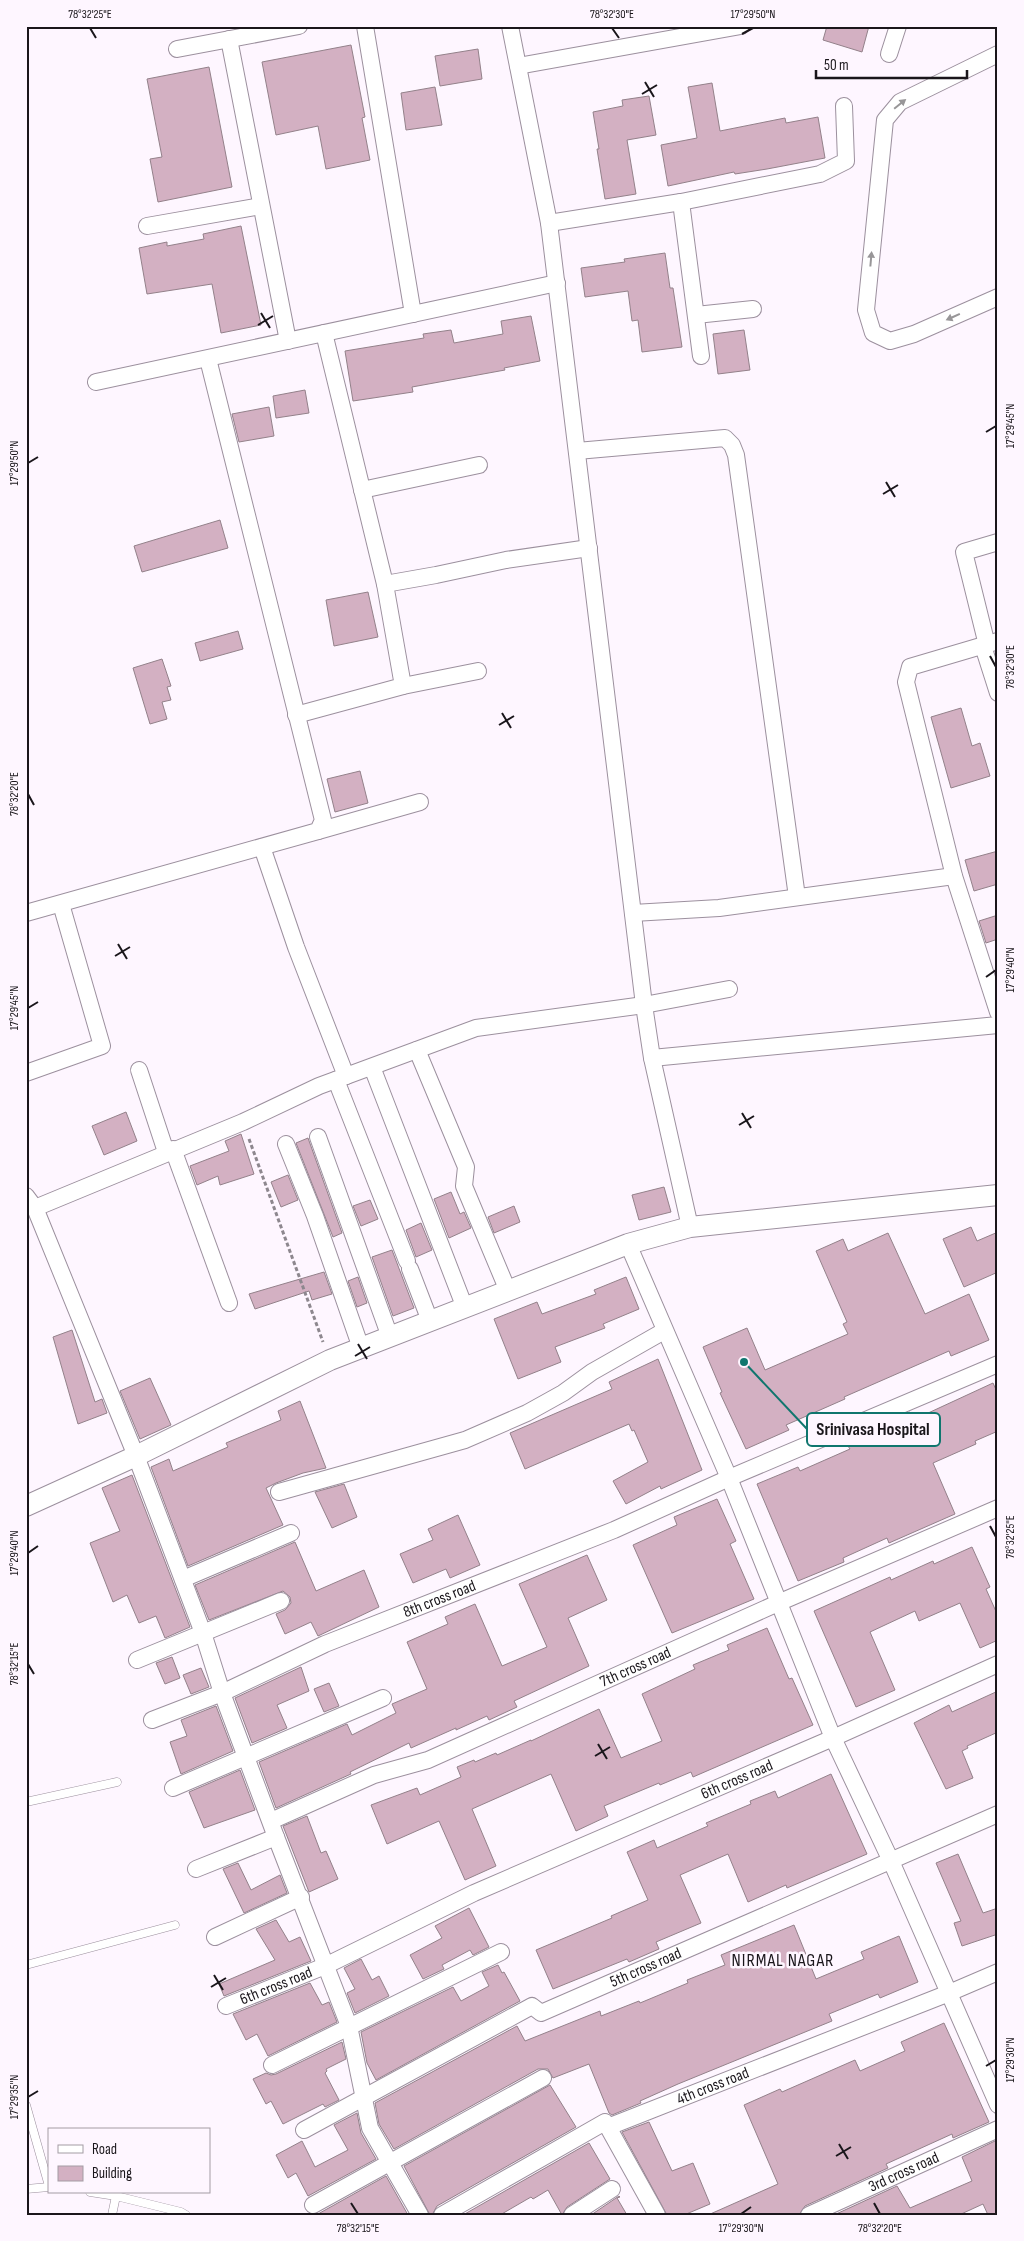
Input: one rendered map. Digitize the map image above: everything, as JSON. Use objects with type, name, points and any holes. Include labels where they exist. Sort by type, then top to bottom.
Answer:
[{"type":"street","points":[[177,49],[299,26]]},
{"type":"street","points":[[365,26],[413,314]]},
{"type":"street","points":[[510,26],[549,224],[644,1005],[652,1058],[690,1226]]},
{"type":"street","points":[[518,66],[741,26]]},
{"type":"street","points":[[889,54],[898,26]]},
{"type":"street","points":[[229,39],[288,341]]},
{"type":"street","points":[[998,54],[900,102],[884,120],[866,310],[872,333],[890,341],[914,334],[998,297]]},
{"type":"street","points":[[549,224],[680,202],[820,174],[846,161],[844,106]]},
{"type":"street","points":[[680,202],[701,356]]},
{"type":"street","points":[[147,226],[261,206]]},
{"type":"street","points":[[96,382],[557,283]]},
{"type":"street","points":[[696,315],[753,309]]},
{"type":"street","points":[[324,333],[385,584],[404,686]]},
{"type":"street","points":[[208,359],[323,820],[318,831]]},
{"type":"street","points":[[576,451],[724,438],[732,444],[736,455],[797,897]]},
{"type":"street","points":[[362,490],[480,464]]},
{"type":"street","points":[[998,542],[964,552],[989,644],[998,693]]},
{"type":"street","points":[[385,584],[506,560],[589,548]]},
{"type":"street","points":[[989,644],[910,667],[906,682],[954,876],[998,1012]]},
{"type":"street","points":[[296,715],[404,686],[478,671]]},
{"type":"street","points":[[26,913],[420,802]]},
{"type":"street","points":[[262,847],[341,1078],[430,1322]]},
{"type":"street","points":[[633,913],[719,908],[954,876]]},
{"type":"street","points":[[26,1073],[102,1046],[61,904]]},
{"type":"street","points":[[420,2215],[370,2128],[349,2026],[324,1966],[248,1757],[222,1693],[203,1633],[136,1456],[30,1202],[170,1151],[243,1122],[319,1086],[476,1028],[644,1005],[729,989]]},
{"type":"street","points":[[652,1058],[998,1026]]},
{"type":"street","points":[[417,1050],[466,1167],[464,1186],[508,1291]]},
{"type":"street","points":[[372,1066],[465,1308]]},
{"type":"street","points":[[139,1070],[229,1303]]},
{"type":"street","points":[[318,1136],[390,1337]]},
{"type":"street","points":[[286,1144],[361,1348]]},
{"type":"street","points":[[26,1506],[136,1456],[330,1360],[628,1244],[690,1226],[998,1196]]},
{"type":"street","points":[[628,1244],[729,1478],[833,1738],[891,1861],[998,2105]]},
{"type":"street","points":[[279,1492],[465,1440],[527,1413],[592,1372],[664,1331]]},
{"type":"street","name":"8th cross road","points":[[152,1720],[222,1693],[325,1644],[614,1530],[729,1478],[998,1364]]},
{"type":"street","name":"7th cross road","points":[[271,1821],[374,1775],[428,1760],[778,1603],[998,1508]]},
{"type":"street","points":[[183,1579],[291,1533]]},
{"type":"street","points":[[137,1660],[281,1602]]},
{"type":"street","name":"6th cross road","points":[[226,2006],[324,1966],[474,1893],[833,1738],[998,1664]]},
{"type":"street","points":[[173,1788],[383,1698]]},
{"type":"street","name":"5th cross road","points":[[304,2130],[532,2006],[542,2013],[998,1814]]},
{"type":"street","points":[[196,1870],[276,1837]]},
{"type":"street","points":[[215,1937],[300,1897]]},
{"type":"street","points":[[272,2065],[501,1952]]},
{"type":"street","name":"4th cross road","points":[[442,2215],[604,2122],[608,2127],[998,1972]]},
{"type":"street","points":[[313,2205],[543,2078]]},
{"type":"street","points":[[608,2127],[657,2215]]},
{"type":"street","name":"3rd cross road","points":[[813,2214],[998,2129]]},
{"type":"street","points":[[572,2215],[612,2189]]},
{"type":"lane","points":[[26,1802],[117,1782]]},
{"type":"lane","points":[[26,1965],[175,1925]]},
{"type":"lane","points":[[26,2105],[48,2182]]},
{"type":"lane","points":[[26,2189],[48,2186]]},
{"type":"lane","points":[[103,2194],[181,2212],[186,2215]]},
{"type":"lane","points":[[112,2215],[116,2196]]},
{"type":"path","points":[[243,1122],[330,1360]]},
{"type":"building","points":[[827,26],[869,26],[862,52],[823,40]]},
{"type":"building","points":[[351,45],[365,117],[362,118],[370,160],[326,169],[318,126],[276,135],[262,62]]},
{"type":"building","points":[[478,49],[482,79],[440,86],[435,56]]},
{"type":"building","points":[[209,67],[232,187],[158,202],[150,159],[162,157],[147,79]]},
{"type":"building","points":[[712,83],[720,131],[785,118],[786,123],[818,117],[825,158],[735,174],[734,172],[668,186],[661,145],[697,138],[688,87]]},
{"type":"building","points":[[435,87],[442,125],[406,130],[401,93]]},
{"type":"building","points":[[649,96],[656,135],[627,140],[636,194],[605,199],[593,112],[623,106],[622,100]]},
{"type":"building","points":[[241,226],[261,325],[221,333],[212,284],[147,294],[139,248],[167,242],[167,246],[204,239],[203,234]]},
{"type":"building","points":[[665,253],[670,288],[673,288],[682,347],[642,352],[638,320],[632,321],[628,291],[585,297],[581,268],[625,262],[624,259]]},
{"type":"building","points":[[531,316],[540,361],[504,368],[505,370],[412,387],[413,392],[353,401],[345,351],[424,338],[423,334],[451,330],[454,343],[503,334],[501,321]]},
{"type":"building","points":[[744,330],[750,370],[718,374],[713,334]]},
{"type":"building","points":[[305,390],[309,413],[276,418],[273,396]]},
{"type":"building","points":[[269,407],[274,436],[239,442],[232,414]]},
{"type":"building","points":[[220,520],[228,548],[142,572],[134,546]]},
{"type":"building","points":[[368,592],[378,637],[334,646],[326,600]]},
{"type":"building","points":[[238,631],[243,649],[200,661],[195,643]]},
{"type":"building","points":[[162,659],[171,686],[167,687],[171,700],[162,702],[167,719],[150,724],[133,668]]},
{"type":"building","points":[[961,708],[972,746],[980,743],[990,776],[951,788],[931,717]]},
{"type":"building","points":[[360,771],[368,803],[335,812],[327,779]]},
{"type":"building","points":[[998,851],[998,884],[974,891],[965,860]]},
{"type":"building","points":[[998,915],[998,939],[986,943],[979,921]]},
{"type":"building","points":[[126,1112],[137,1141],[104,1155],[92,1126]]},
{"type":"building","points":[[241,1134],[254,1174],[220,1185],[218,1176],[197,1185],[190,1166],[229,1151],[225,1141]]},
{"type":"building","points":[[308,1138],[342,1233],[333,1237],[296,1143]]},
{"type":"building","points":[[288,1175],[298,1200],[281,1207],[271,1182]]},
{"type":"building","points":[[664,1187],[671,1212],[639,1220],[632,1195]]},
{"type":"building","points":[[451,1192],[460,1214],[464,1212],[471,1228],[449,1238],[434,1199]]},
{"type":"building","points":[[370,1200],[378,1219],[361,1226],[353,1206]]},
{"type":"building","points":[[514,1206],[520,1222],[494,1233],[488,1217]]},
{"type":"building","points":[[421,1223],[432,1250],[416,1257],[406,1230]]},
{"type":"building","points":[[971,1227],[977,1241],[998,1232],[998,1272],[964,1287],[943,1239]]},
{"type":"building","points":[[888,1233],[925,1314],[969,1294],[989,1340],[951,1356],[949,1351],[844,1397],[845,1399],[786,1425],[789,1430],[746,1449],[720,1393],[722,1392],[703,1347],[747,1328],[765,1370],[848,1334],[843,1324],[847,1322],[816,1251],[843,1239],[848,1251]]},
{"type":"building","points":[[392,1250],[414,1308],[393,1316],[372,1257]]},
{"type":"building","points":[[324,1272],[332,1294],[312,1300],[309,1291],[255,1309],[249,1294]]},
{"type":"building","points":[[358,1277],[367,1303],[357,1307],[348,1281]]},
{"type":"building","points":[[626,1277],[639,1309],[603,1324],[605,1328],[555,1347],[561,1362],[518,1379],[494,1319],[537,1302],[542,1314],[596,1294],[594,1290]]},
{"type":"building","points":[[72,1330],[95,1402],[102,1399],[107,1413],[78,1424],[53,1337]]},
{"type":"building","points":[[658,1359],[702,1470],[661,1489],[660,1486],[626,1504],[613,1481],[648,1462],[634,1430],[632,1431],[629,1424],[525,1469],[510,1433],[612,1389],[609,1382]]},
{"type":"building","points":[[150,1378],[171,1425],[140,1439],[120,1391]]},
{"type":"building","points":[[993,1383],[998,1394],[998,1431],[975,1441],[976,1444],[933,1463],[955,1514],[889,1543],[887,1538],[843,1558],[844,1562],[798,1581],[757,1484],[798,1467],[800,1471],[850,1449],[848,1446],[887,1429],[884,1423],[910,1412],[913,1420]]},
{"type":"building","points":[[300,1401],[326,1468],[303,1473],[266,1488],[283,1525],[188,1566],[151,1467],[169,1459],[173,1471],[228,1447],[226,1443],[281,1420],[278,1411]]},
{"type":"building","points":[[132,1475],[190,1627],[165,1638],[156,1616],[139,1623],[127,1595],[113,1602],[90,1543],[120,1531],[102,1488]]},
{"type":"building","points":[[344,1484],[357,1517],[332,1528],[315,1492]]},
{"type":"building","points":[[717,1499],[736,1541],[730,1544],[754,1599],[672,1633],[633,1545],[677,1525],[674,1517]]},
{"type":"building","points":[[458,1515],[480,1565],[450,1578],[446,1569],[413,1583],[400,1554],[433,1540],[428,1529]]},
{"type":"building","points":[[295,1542],[316,1591],[364,1570],[379,1607],[318,1636],[311,1622],[285,1634],[276,1614],[285,1610],[291,1603],[290,1597],[283,1591],[209,1620],[195,1585]]},
{"type":"building","points":[[972,1547],[990,1587],[986,1589],[998,1616],[998,1640],[980,1648],[960,1603],[919,1621],[915,1611],[870,1632],[895,1690],[856,1707],[814,1611],[890,1577],[891,1580],[933,1561],[934,1564]]},
{"type":"building","points":[[587,1555],[607,1600],[568,1618],[589,1666],[514,1701],[517,1707],[489,1720],[487,1716],[411,1748],[409,1743],[350,1772],[351,1774],[276,1808],[259,1762],[347,1724],[352,1735],[396,1713],[392,1704],[427,1689],[407,1642],[448,1624],[445,1617],[475,1604],[502,1666],[547,1647],[519,1584]]},
{"type":"building","points":[[767,1628],[789,1679],[792,1678],[813,1725],[693,1777],[691,1772],[604,1806],[608,1816],[576,1831],[551,1774],[472,1809],[496,1866],[465,1880],[439,1821],[387,1844],[371,1805],[417,1788],[420,1795],[461,1777],[457,1767],[496,1753],[497,1755],[599,1709],[621,1758],[662,1741],[642,1694],[695,1669],[693,1665],[729,1650],[727,1645]]},
{"type":"building","points":[[172,1657],[180,1678],[165,1684],[156,1663]]},
{"type":"building","points":[[301,1667],[309,1691],[277,1705],[287,1728],[252,1743],[235,1698]]},
{"type":"building","points":[[201,1668],[209,1687],[191,1694],[183,1675]]},
{"type":"building","points":[[329,1683],[339,1706],[324,1712],[314,1689]]},
{"type":"building","points":[[998,1691],[998,1732],[967,1746],[968,1748],[962,1751],[973,1778],[946,1789],[914,1723],[949,1705],[952,1712]]},
{"type":"building","points":[[216,1706],[233,1751],[181,1774],[170,1742],[187,1736],[181,1720]]},
{"type":"building","points":[[240,1770],[255,1810],[204,1828],[189,1792]]},
{"type":"building","points":[[831,1774],[867,1854],[787,1888],[786,1885],[748,1902],[728,1854],[680,1875],[701,1923],[656,1942],[659,1949],[629,1962],[627,1959],[553,1989],[536,1950],[612,1918],[611,1916],[648,1900],[627,1852],[654,1840],[657,1848],[708,1826],[706,1823],[751,1804],[750,1801],[775,1791],[778,1798]]},
{"type":"building","points":[[307,1816],[321,1853],[326,1851],[338,1879],[309,1892],[283,1826]]},
{"type":"building","points":[[958,1854],[983,1913],[998,1908],[998,1934],[962,1946],[954,1923],[961,1921],[936,1863]]},
{"type":"building","points":[[238,1863],[251,1890],[280,1875],[287,1893],[244,1913],[223,1869]]},
{"type":"building","points":[[469,1908],[489,1947],[473,1955],[470,1950],[442,1965],[444,1969],[423,1979],[410,1955],[442,1938],[435,1926]]},
{"type":"building","points":[[276,1920],[289,1942],[300,1937],[311,1961],[224,1996],[219,1984],[275,1960],[256,1929]]},
{"type":"building","points":[[794,1925],[816,1979],[864,1959],[861,1952],[899,1936],[918,1982],[880,1998],[878,1994],[829,2014],[832,2021],[678,2084],[612,2115],[609,2113],[589,2064],[553,2078],[548,2069],[538,2069],[394,2149],[379,2124],[375,2103],[517,2026],[525,2041],[600,2011],[601,2016],[639,2001],[640,2003],[688,1983],[687,1980],[725,1965],[721,1955]]},
{"type":"building","points":[[361,1959],[372,1980],[379,1976],[389,1996],[355,2013],[347,1993],[355,1989],[344,1968]]},
{"type":"building","points":[[498,1965],[520,2001],[376,2080],[367,2063],[361,2032],[453,1987],[461,2001],[489,1986],[482,1972]]},
{"type":"building","points":[[310,1983],[322,2005],[329,2002],[337,2022],[268,2056],[257,2034],[246,2040],[233,2014]]},
{"type":"building","points":[[944,2023],[989,2122],[953,2138],[952,2134],[886,2164],[888,2168],[805,2206],[799,2215],[708,2215],[778,2184],[744,2105],[780,2089],[782,2092],[855,2060],[860,2071],[905,2051],[901,2042]]},
{"type":"building","points":[[342,2042],[346,2059],[326,2069],[325,2073],[339,2100],[325,2107],[323,2104],[283,2124],[271,2101],[266,2104],[253,2079],[266,2073],[276,2074]]},
{"type":"building","points":[[550,2085],[576,2127],[437,2206],[432,2215],[430,2215],[404,2166]]},
{"type":"building","points":[[357,2113],[361,2133],[376,2159],[308,2196],[296,2173],[288,2178],[276,2155],[302,2141],[315,2167],[348,2150],[334,2125]]},
{"type":"building","points":[[649,2122],[672,2171],[693,2163],[710,2204],[684,2215],[667,2215],[622,2132]]},
{"type":"building","points":[[997,2140],[998,2215],[988,2215],[983,2204],[959,2215],[834,2215],[897,2186],[910,2208],[972,2181],[962,2157]]},
{"type":"building","points":[[589,2143],[610,2179],[567,2207],[562,2215],[548,2190],[533,2199],[531,2197],[500,2215],[463,2215]]},
{"type":"building","points":[[386,2176],[408,2215],[318,2215],[318,2214]]},
{"type":"building","points":[[619,2196],[617,2198],[627,2215],[591,2215]]},
{"type":"place","name":"Srinivasa Hospital","points":[[744,1362]]},
{"type":"district","name":"NIRMAL NAGAR","points":[[783,1960]]}]
